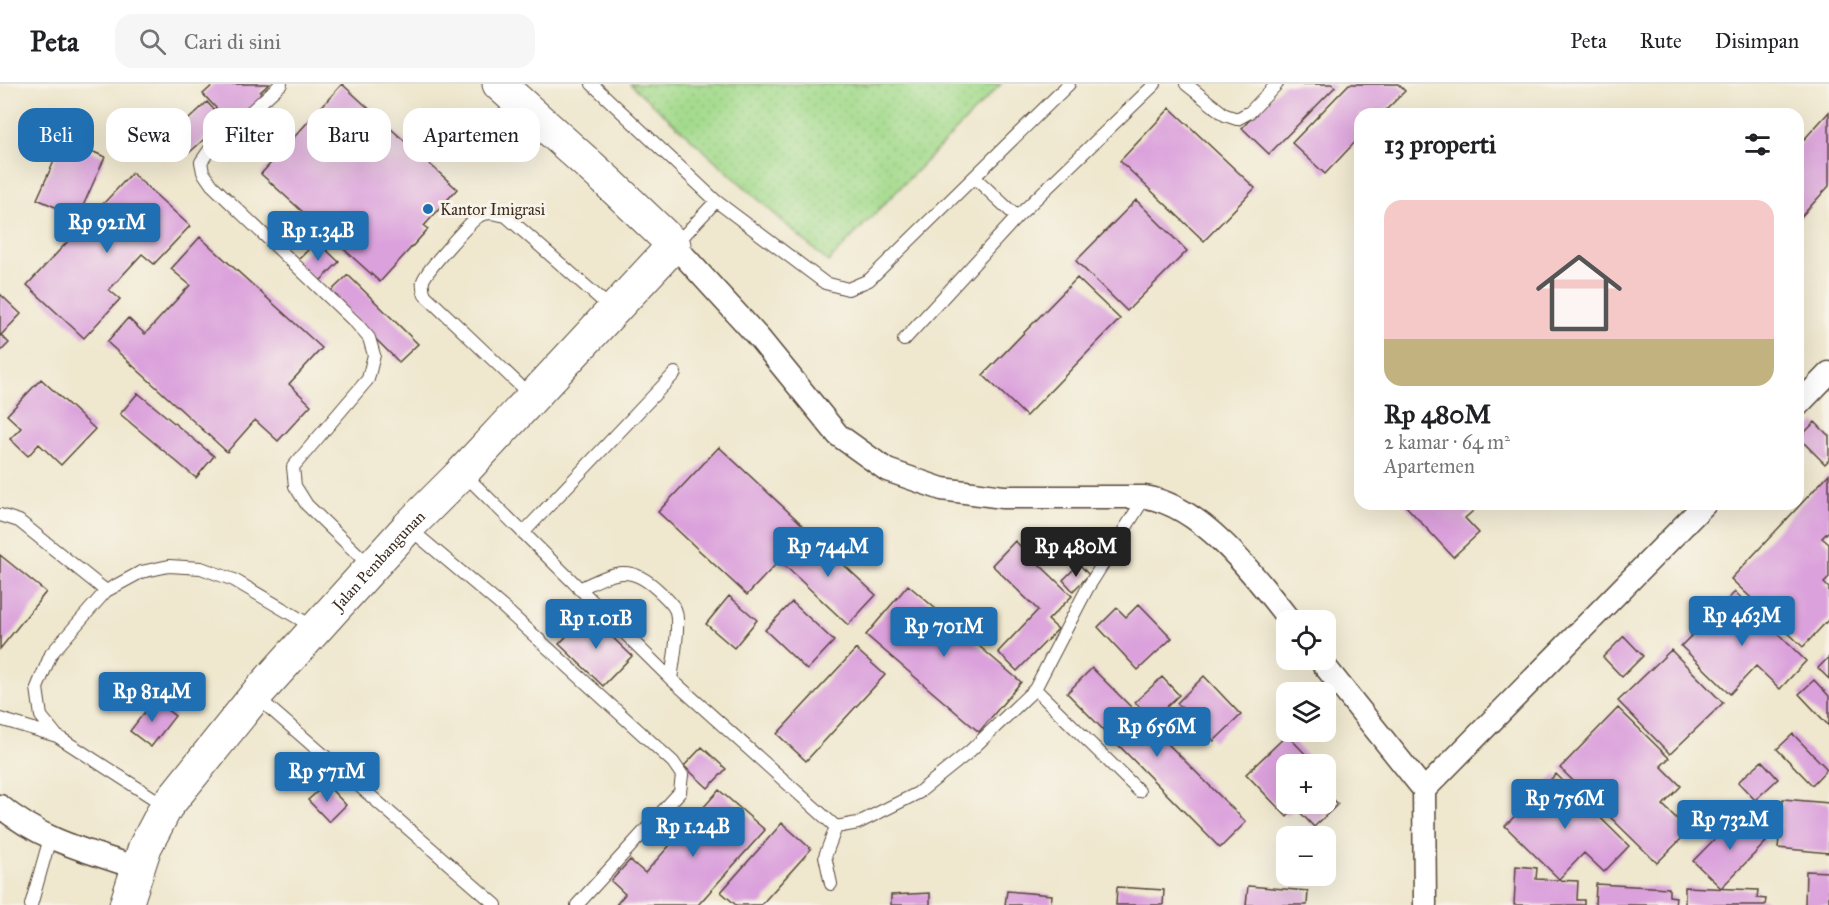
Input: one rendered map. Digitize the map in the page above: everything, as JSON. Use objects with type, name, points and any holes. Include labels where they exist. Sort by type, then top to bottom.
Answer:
[{"type":"main road","points":[[499,84],[674,245]]},
{"type":"main road","name":"Jalan Pembangunan","points":[[126,905],[145,848],[166,807],[256,695],[408,527],[462,473],[674,245]]},
{"type":"street","points":[[674,245],[759,338],[838,435],[887,470],[942,489],[1003,497],[1145,497],[1159,499],[1197,521],[1229,547],[1281,610]]},
{"type":"street","points":[[1804,399],[1829,373]]},
{"type":"street","points":[[1424,790],[1699,510]]},
{"type":"street","points":[[1328,670],[1424,790],[1425,905]]},
{"type":"street","points":[[0,806],[10,815],[50,838],[138,868]]},
{"type":"lane","points":[[281,84],[210,149],[201,162],[203,172],[212,184],[369,338],[374,355],[368,379],[293,467],[295,486],[307,505],[371,567]]},
{"type":"lane","points":[[592,84],[716,201],[825,283],[848,289],[869,280],[1069,84]]},
{"type":"lane","points":[[904,340],[1017,217],[1155,84]]},
{"type":"lane","points":[[1186,84],[1225,115],[1237,119],[1250,112],[1277,84]]},
{"type":"lane","points":[[974,177],[1017,217]]},
{"type":"lane","points":[[674,245],[716,201]]},
{"type":"lane","points":[[532,397],[425,295],[422,287],[432,265],[479,216],[495,213],[506,216],[613,310]]},
{"type":"lane","points":[[523,533],[675,373]]},
{"type":"lane","points":[[462,473],[671,679],[836,827]]},
{"type":"lane","points":[[836,827],[858,823],[918,793],[969,752],[1035,689],[1087,589],[1145,497]]},
{"type":"lane","points":[[0,514],[19,521],[106,591]]},
{"type":"lane","points":[[408,527],[504,608],[673,762],[682,775],[680,792],[577,905]]},
{"type":"lane","points":[[57,736],[41,716],[37,688],[51,654],[106,591],[141,572],[169,566],[201,568],[234,580],[316,628]]},
{"type":"lane","points":[[579,589],[611,574],[632,573],[648,580],[676,609],[677,628],[671,679]]},
{"type":"lane","points":[[1035,689],[1139,791]]},
{"type":"lane","points":[[256,695],[496,905]]},
{"type":"lane","points":[[0,718],[57,736],[166,807]]},
{"type":"lane","points":[[831,884],[825,855],[836,827]]},
{"type":"lane","points":[[31,905],[50,838]]},
{"type":"green space","points":[[630,84],[1001,84],[828,262]]},
{"type":"building","points":[[214,84],[269,84],[260,92],[264,97],[252,108],[216,108],[203,94]]},
{"type":"building","points":[[342,84],[368,108],[320,108]]},
{"type":"building","points":[[1284,84],[1332,84],[1335,87],[1269,154],[1242,128]]},
{"type":"building","points":[[1349,84],[1398,84],[1405,91],[1388,108],[1354,108],[1354,143],[1325,174],[1292,143]]},
{"type":"building","points":[[207,102],[212,108],[203,108],[203,140],[191,151],[191,117]]},
{"type":"building","points":[[1170,108],[1255,188],[1204,241],[1120,161]]},
{"type":"building","points":[[1829,112],[1829,186],[1804,213],[1804,139]]},
{"type":"building","points":[[307,123],[307,162],[391,162],[391,129],[403,140],[403,162],[427,162],[457,189],[424,226],[428,229],[380,282],[261,174],[272,162],[295,162],[295,136]]},
{"type":"building","points":[[94,152],[105,157],[78,217],[37,199],[54,162],[94,162]]},
{"type":"building","points":[[132,173],[190,226],[154,264],[142,254],[109,290],[120,299],[84,338],[27,285]]},
{"type":"building","points":[[1136,200],[1187,251],[1127,311],[1076,261]]},
{"type":"building","points":[[200,237],[322,348],[289,384],[311,405],[278,441],[255,420],[227,452],[107,342],[128,318],[145,334],[190,285],[171,269]]},
{"type":"building","points":[[317,241],[339,262],[318,283],[296,262]]},
{"type":"building","points":[[348,275],[418,344],[399,362],[329,293]]},
{"type":"building","points":[[1077,278],[1120,319],[1026,416],[983,375]]},
{"type":"building","points":[[0,294],[21,314],[1,335],[9,343],[0,352]]},
{"type":"building","points":[[41,379],[95,429],[61,465],[39,444],[28,456],[10,439],[21,428],[7,415]]},
{"type":"building","points":[[138,393],[214,456],[196,478],[120,414]]},
{"type":"building","points":[[1815,422],[1829,436],[1829,460],[1825,464],[1804,443],[1804,433]]},
{"type":"building","points":[[719,447],[808,530],[747,595],[658,512]]},
{"type":"building","points":[[1829,474],[1829,531],[1822,538],[1829,544],[1829,578],[1824,583],[1829,588],[1829,619],[1803,647],[1731,579],[1795,510],[1804,510],[1804,501]]},
{"type":"building","points":[[1410,510],[1474,510],[1465,518],[1479,533],[1453,557]]},
{"type":"building","points":[[809,532],[876,595],[848,625],[781,562]]},
{"type":"building","points":[[1015,541],[1072,596],[1048,620],[1058,629],[1017,671],[998,652],[1038,610],[992,565]]},
{"type":"building","points":[[0,555],[46,592],[0,649]]},
{"type":"building","points":[[1079,564],[1089,575],[1073,591],[1063,580]]},
{"type":"building","points":[[908,585],[1021,682],[979,732],[866,635]]},
{"type":"building","points":[[1735,592],[1806,661],[1780,689],[1756,666],[1730,694],[1681,646]]},
{"type":"building","points":[[729,596],[757,620],[734,648],[706,624]]},
{"type":"building","points":[[792,602],[834,641],[807,670],[765,630]]},
{"type":"building","points":[[1139,604],[1172,638],[1138,670],[1098,627],[1117,608],[1126,617]]},
{"type":"building","points":[[588,614],[632,656],[603,686],[559,644]]},
{"type":"building","points":[[1624,636],[1643,656],[1622,677],[1603,657]]},
{"type":"building","points":[[856,649],[885,675],[806,761],[777,734]]},
{"type":"building","points":[[1671,650],[1723,703],[1670,754],[1618,701]]},
{"type":"building","points":[[1829,657],[1829,679],[1818,668]]},
{"type":"building","points":[[1092,668],[1246,822],[1220,848],[1067,693]]},
{"type":"building","points":[[1204,676],[1241,715],[1214,741],[1177,703]]},
{"type":"building","points":[[1162,677],[1179,695],[1153,720],[1135,702]]},
{"type":"building","points":[[1814,680],[1829,696],[1829,726],[1799,694]]},
{"type":"building","points":[[154,700],[175,716],[151,747],[130,731]]},
{"type":"building","points":[[1618,708],[1669,758],[1661,766],[1681,786],[1663,805],[1689,831],[1657,863],[1560,768]]},
{"type":"building","points":[[1793,734],[1827,769],[1812,785],[1777,749]]},
{"type":"building","points":[[1280,742],[1294,742],[1305,754],[1276,754],[1276,805],[1246,774]]},
{"type":"building","points":[[702,747],[726,769],[708,788],[684,766]]},
{"type":"building","points":[[1762,761],[1778,779],[1755,800],[1738,782]]},
{"type":"building","points":[[1556,774],[1629,846],[1604,872],[1584,853],[1559,879],[1505,826]]},
{"type":"building","points":[[326,784],[346,805],[329,822],[308,800]]},
{"type":"building","points":[[719,790],[765,830],[698,905],[616,905],[625,894],[611,881],[630,860],[645,873]]},
{"type":"building","points":[[1783,799],[1829,803],[1829,853],[1778,848]]},
{"type":"building","points":[[1302,814],[1328,814],[1315,826]]},
{"type":"building","points":[[1739,814],[1766,842],[1721,888],[1693,861]]},
{"type":"building","points":[[782,823],[811,849],[761,905],[736,905],[721,892]]},
{"type":"building","points":[[1516,866],[1537,868],[1536,879],[1578,881],[1577,900],[1584,900],[1584,905],[1514,905]]},
{"type":"building","points":[[1806,871],[1829,872],[1829,905],[1805,905]]},
{"type":"building","points":[[1596,884],[1669,888],[1669,896],[1676,897],[1675,905],[1595,905]]},
{"type":"building","points":[[1248,886],[1308,891],[1307,905],[1246,905]]},
{"type":"building","points":[[1117,887],[1164,890],[1163,905],[1116,905]]},
{"type":"building","points":[[1685,887],[1758,890],[1757,898],[1766,899],[1765,905],[1685,905]]},
{"type":"building","points":[[1007,891],[1052,895],[1051,905],[1005,905]]},
{"type":"building","points":[[930,893],[930,905],[891,905],[891,895]]},
{"type":"place","name":"Kantor Imigrasi","points":[[428,209]]}]
